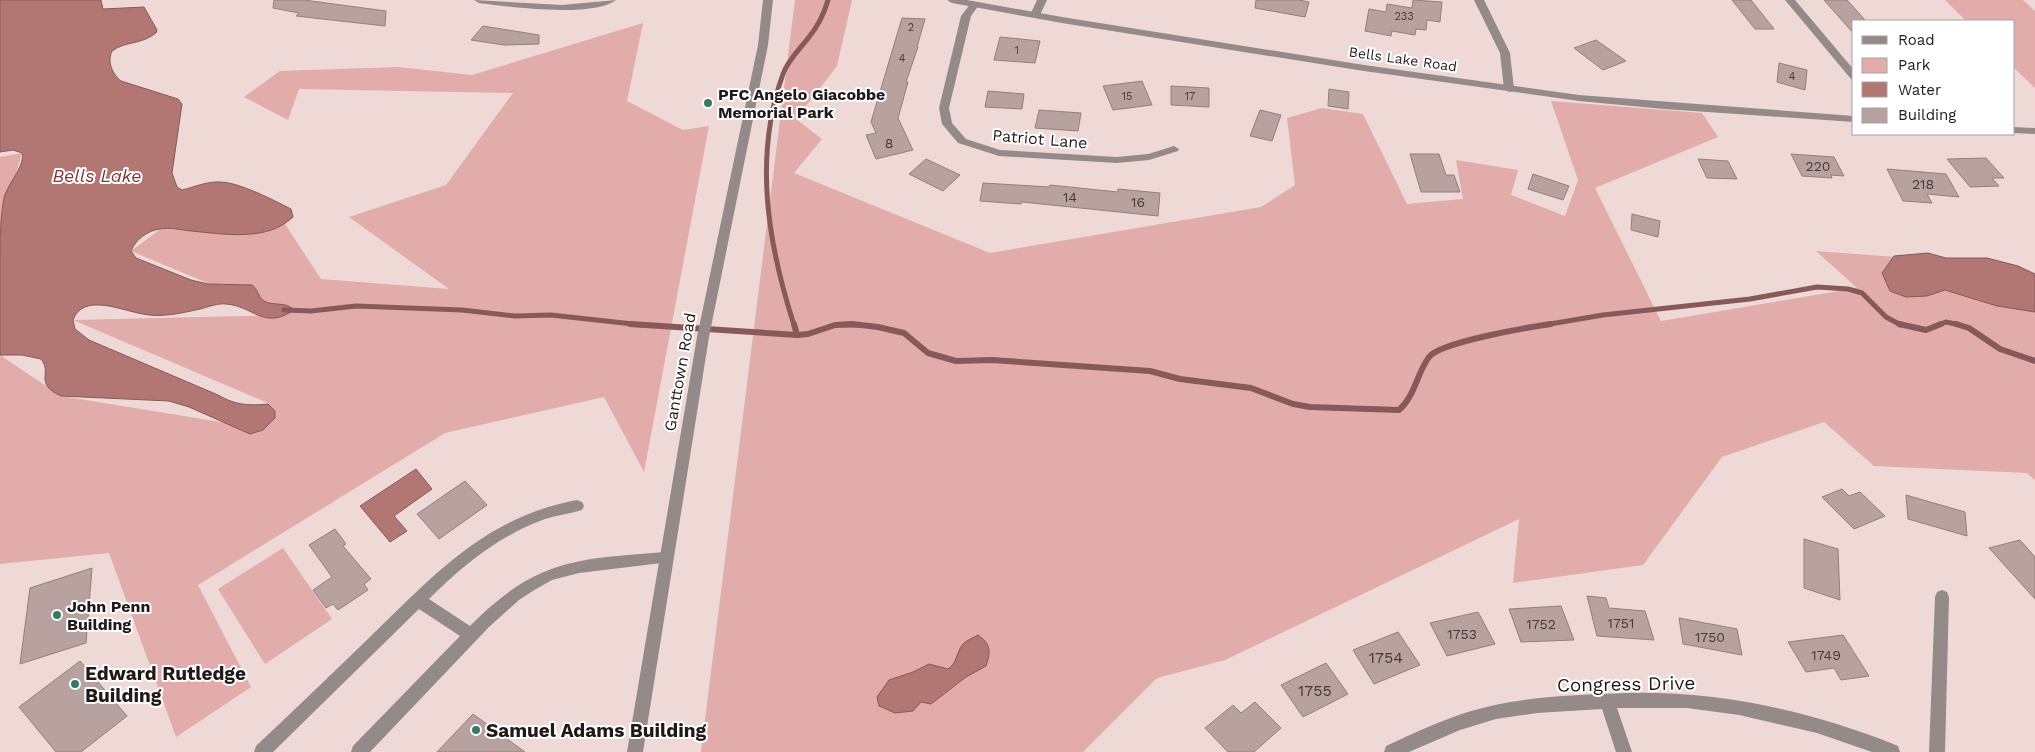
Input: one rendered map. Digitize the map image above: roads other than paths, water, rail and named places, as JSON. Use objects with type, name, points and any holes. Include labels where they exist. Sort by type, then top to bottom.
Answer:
[{"type":"street","points":[[479,0],[515,2],[561,9],[579,8],[611,0]]},
{"type":"street","name":"Ganttown Road","points":[[635,752],[665,558],[706,319],[763,45],[768,0]]},
{"type":"street","name":"Bells Lake Road","points":[[952,0],[1036,15],[1510,89],[1616,102],[1852,119]]},
{"type":"street","points":[[1036,15],[1042,0]]},
{"type":"street","points":[[1478,0],[1505,53],[1510,89]]},
{"type":"street","points":[[1790,0],[1852,74]]},
{"type":"street","name":"Patriot Lane","points":[[974,5],[966,16],[944,108],[947,124],[962,141],[980,148],[1006,154],[1117,160],[1149,157],[1174,149]]},
{"type":"street","points":[[2015,130],[2035,132]]},
{"type":"street","points":[[262,752],[418,600],[483,544],[522,522],[545,513],[577,506]]},
{"type":"street","points":[[359,752],[469,634],[505,603],[536,581],[567,569],[615,562],[665,558]]},
{"type":"street","points":[[1937,752],[1942,598]]},
{"type":"street","points":[[418,600],[469,634]]},
{"type":"street","name":"Congress Drive","points":[[1392,752],[1432,732],[1482,715],[1510,709],[1607,701],[1660,700],[1721,705],[1789,718],[1852,737],[1892,752]]},
{"type":"street","points":[[1607,701],[1624,752]]},
{"type":"water","name":"Bells Lake","points":[[0,0],[101,0],[103,9],[144,7],[157,30],[156,33],[112,51],[110,63],[113,71],[121,81],[178,99],[182,104],[172,173],[177,187],[182,190],[211,182],[229,183],[238,185],[291,209],[293,217],[283,225],[271,230],[258,233],[231,234],[172,228],[160,229],[142,236],[131,251],[136,258],[191,280],[208,284],[252,285],[264,301],[289,306],[292,308],[291,312],[281,317],[273,318],[258,315],[244,308],[223,304],[179,313],[157,315],[143,314],[104,305],[94,305],[85,307],[78,312],[73,320],[75,329],[89,340],[230,401],[254,405],[268,404],[275,411],[275,418],[263,430],[250,434],[189,407],[169,401],[61,396],[48,387],[44,364],[41,359],[22,355],[0,355],[0,230],[4,198],[19,169],[22,153],[13,150],[0,152]]},
{"type":"water","points":[[1928,253],[1946,258],[1987,258],[2018,266],[2035,274],[2035,312],[1997,306],[1945,290],[1927,296],[1906,297],[1890,291],[1882,273],[1894,256]]},
{"type":"water","points":[[416,469],[432,489],[394,516],[407,531],[390,542],[360,506]]},
{"type":"water","points":[[978,635],[988,645],[989,657],[986,666],[966,677],[931,704],[921,702],[913,711],[895,713],[879,706],[877,697],[889,680],[929,664],[948,669],[954,663],[963,644]]},
{"type":"waterway","points":[[794,325],[777,263],[771,232],[766,169],[768,137],[774,105],[785,69],[815,29],[823,15],[828,0]]},
{"type":"waterway","points":[[1544,325],[1603,315],[1750,299],[1817,287],[1848,289],[1862,293],[1886,317],[1899,324]]},
{"type":"waterway","points":[[284,310],[311,311],[356,306],[462,310],[515,316],[551,315],[637,324]]},
{"type":"waterway","points":[[1938,325],[1946,322],[1958,324]]},
{"type":"waterway","points":[[630,324],[637,324]]},
{"type":"waterway","points":[[637,324],[797,335]]},
{"type":"waterway","points":[[637,324],[642,325]]},
{"type":"waterway","points":[[794,324],[797,335]]},
{"type":"waterway","points":[[861,325],[904,333],[928,353],[956,361],[992,360],[1150,371],[1180,379],[1251,388],[1293,404],[1310,407],[1399,410],[1409,398],[1425,363],[1437,351],[1486,336],[1551,324]]},
{"type":"waterway","points":[[1899,324],[1926,330],[1941,324]]},
{"type":"waterway","points":[[1958,324],[1969,328],[2000,349],[2035,361]]},
{"type":"waterway","points":[[797,335],[808,334],[835,325]]},
{"type":"waterway","points":[[835,325],[861,325]]},
{"type":"waterway","points":[[835,325],[861,325]]},
{"type":"place","name":"PFC Angelo Giacobbe Memorial Park","points":[[708,103]]},
{"type":"place","name":"John Penn Building","points":[[57,615]]},
{"type":"place","name":"Edward Rutledge Building","points":[[75,684]]},
{"type":"place","name":"Samuel Adams Building","points":[[476,730]]}]
